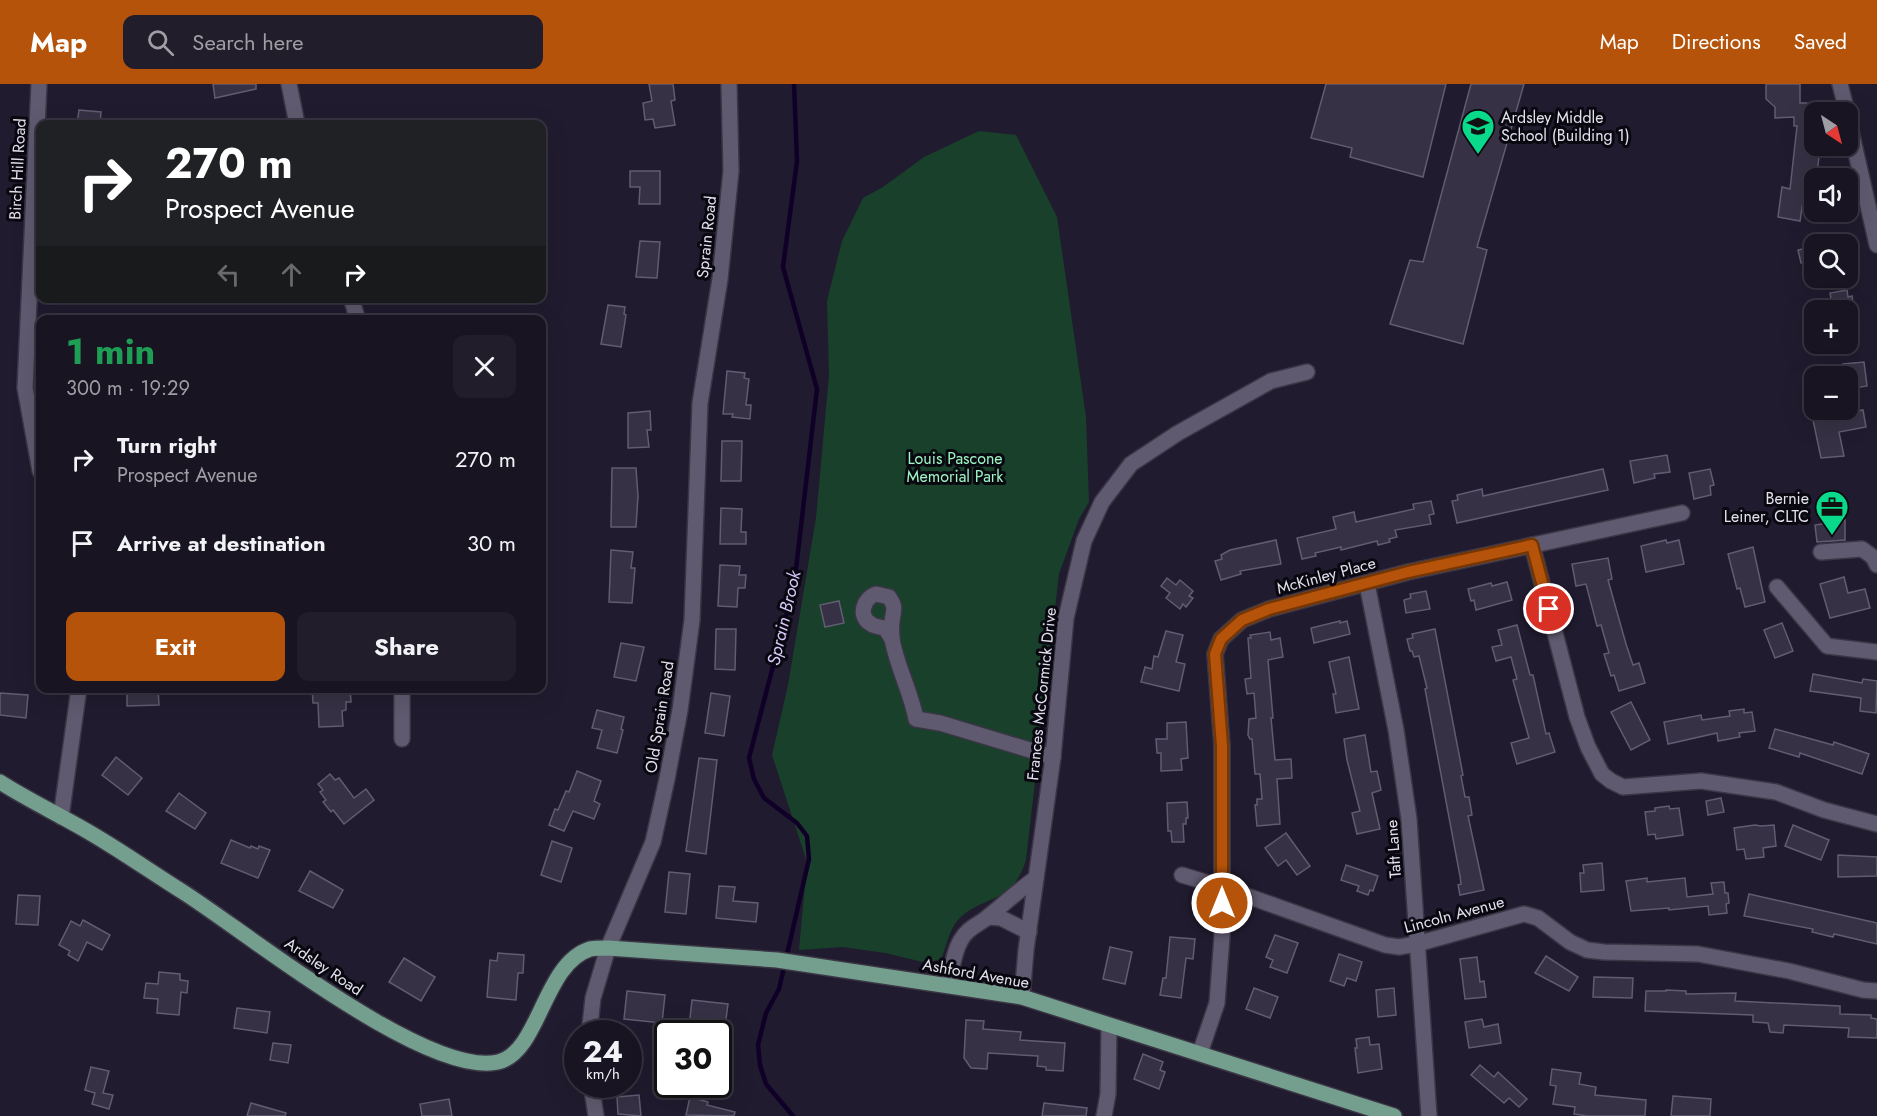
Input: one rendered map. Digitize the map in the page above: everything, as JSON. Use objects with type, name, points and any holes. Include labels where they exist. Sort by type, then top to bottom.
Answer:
[{"type":"main road","name":"Ardsley Road","points":[[0,782],[88,831],[216,913],[380,1024],[427,1049],[462,1059],[498,1062],[513,1054],[527,1037],[554,983],[571,961],[590,950],[609,948]]},
{"type":"main road","name":"Ashford Avenue","points":[[609,948],[777,960],[1022,997],[1394,1116]]},
{"type":"street","name":"Birch Hill Road","points":[[37,120],[39,84]]},
{"type":"street","points":[[289,84],[296,120]]},
{"type":"street","name":"Sprain Road","points":[[702,394],[720,279],[731,171],[729,84]]},
{"type":"street","points":[[1840,84],[1844,102]]},
{"type":"street","name":"Birch Hill Road","points":[[36,149],[25,388],[36,449]]},
{"type":"street","points":[[1857,156],[1877,245]]},
{"type":"street","name":"Frances McCormick Drive","points":[[1022,997],[1053,757],[1066,618],[1084,542],[1102,502],[1131,464],[1178,433],[1271,381],[1307,372]]},
{"type":"street","name":"Old Sprain Road","points":[[591,1020],[593,998],[609,948],[653,842],[678,722],[692,620],[702,394]]},
{"type":"street","name":"McKinley Place","points":[[1200,1053],[1216,1003],[1222,936],[1222,746],[1215,654],[1221,639],[1242,620],[1269,609],[1408,572],[1682,513]]},
{"type":"street","points":[[1532,545],[1577,717],[1588,747],[1602,774],[1623,787],[1701,781],[1776,792],[1824,810],[1877,824]]},
{"type":"street","points":[[1821,552],[1862,549],[1873,557],[1877,565]]},
{"type":"street","name":"Taft Lane","points":[[1367,584],[1396,730],[1409,819],[1416,944],[1430,1116]]},
{"type":"street","points":[[1777,587],[1827,646],[1877,652]]},
{"type":"street","points":[[892,639],[898,668],[914,706],[916,718],[1053,757]]},
{"type":"street","points":[[61,817],[78,693]]},
{"type":"street","points":[[402,693],[402,740]]},
{"type":"street","name":"Lincoln Avenue","points":[[1182,875],[1385,945],[1399,947],[1416,944],[1524,914],[1538,918],[1570,942],[1587,950],[1698,954],[1789,971],[1863,990],[1877,991]]},
{"type":"street","points":[[949,985],[956,952],[969,928],[988,917],[1036,878]]},
{"type":"street","points":[[988,917],[1001,918],[1029,932]]},
{"type":"street","points":[[1104,1116],[1108,1094],[1109,1026]]},
{"type":"street","points":[[593,1098],[596,1116]]},
{"type":"green space","name":"Louis Pascone Memorial Park","points":[[979,131],[1016,135],[1057,217],[1086,417],[1089,502],[1079,519],[1059,574],[1026,860],[1013,885],[996,898],[977,906],[958,920],[941,959],[927,963],[885,953],[843,947],[799,950],[807,862],[772,755],[788,685],[816,518],[829,375],[827,301],[842,241],[863,198],[883,187],[924,157]]},
{"type":"building","points":[[213,84],[256,84],[256,89],[215,98]]},
{"type":"building","points":[[649,84],[673,84],[675,100],[671,101],[675,125],[655,128],[653,119],[645,120],[643,103],[652,101]]},
{"type":"building","points":[[1326,84],[1446,84],[1423,177],[1350,157],[1352,148],[1311,138]]},
{"type":"building","name":"Ardsley Middle School (Building 1)","points":[[1471,84],[1524,84],[1477,247],[1487,250],[1463,344],[1390,324],[1410,260],[1423,262]]},
{"type":"building","points":[[1766,84],[1800,84],[1800,103],[1804,103],[1804,156],[1819,156],[1818,168],[1804,168],[1804,195],[1800,221],[1778,217],[1782,187],[1790,189],[1797,126],[1794,126],[1794,117],[1775,118],[1775,107],[1766,99]]},
{"type":"building","points":[[79,110],[101,112],[100,120],[78,120]]},
{"type":"building","points":[[630,171],[660,171],[660,204],[639,204],[640,187],[630,187]]},
{"type":"building","points":[[640,241],[660,242],[657,278],[636,277]]},
{"type":"building","points":[[1804,249],[1804,263],[1801,263],[1798,250]]},
{"type":"building","points":[[1847,290],[1848,297],[1852,296],[1853,300],[1831,300],[1830,293]]},
{"type":"building","points":[[608,305],[625,307],[621,347],[601,344]]},
{"type":"building","points":[[1864,362],[1867,386],[1858,388],[1858,366],[1843,366],[1843,364]]},
{"type":"building","points":[[727,371],[745,373],[744,378],[749,379],[746,405],[751,405],[750,419],[732,417],[733,414],[723,414]]},
{"type":"building","points":[[1863,410],[1866,427],[1839,432],[1844,456],[1821,458],[1813,420],[1858,420],[1858,411]]},
{"type":"building","points":[[650,411],[651,430],[647,430],[649,447],[628,448],[628,413]]},
{"type":"building","points":[[722,441],[742,441],[741,481],[721,481]]},
{"type":"building","points":[[1667,455],[1670,472],[1654,474],[1655,478],[1634,483],[1630,461]]},
{"type":"building","points":[[612,468],[636,468],[638,496],[636,527],[611,527]]},
{"type":"building","points":[[1603,469],[1608,490],[1457,523],[1452,501],[1458,500],[1457,495],[1482,489],[1483,496]]},
{"type":"building","points":[[1710,469],[1714,485],[1710,486],[1711,495],[1694,499],[1689,473]]},
{"type":"building","points":[[1431,501],[1434,514],[1429,515],[1431,524],[1395,530],[1397,537],[1389,539],[1390,542],[1378,545],[1377,541],[1341,550],[1341,547],[1315,553],[1316,556],[1302,559],[1297,538],[1336,529],[1333,517],[1354,512],[1356,522],[1414,509],[1413,504]]},
{"type":"building","points":[[721,508],[742,509],[741,532],[746,532],[746,544],[720,544]]},
{"type":"building","points":[[1845,520],[1845,540],[1817,542],[1815,525]]},
{"type":"building","points":[[1276,540],[1281,564],[1240,571],[1241,574],[1221,580],[1215,561],[1222,559],[1221,555],[1230,550]]},
{"type":"building","points":[[1666,540],[1667,543],[1679,540],[1684,564],[1646,572],[1641,546]]},
{"type":"building","points":[[1753,547],[1765,602],[1745,607],[1740,588],[1737,589],[1728,554]]},
{"type":"building","points":[[611,550],[633,552],[631,568],[635,568],[632,603],[609,602]]},
{"type":"building","points":[[1608,558],[1612,579],[1608,580],[1626,644],[1633,665],[1639,663],[1645,683],[1619,691],[1604,654],[1609,653],[1601,625],[1597,626],[1586,584],[1576,586],[1572,564]]},
{"type":"building","points":[[720,565],[740,566],[739,575],[746,575],[745,588],[738,588],[737,607],[718,606]]},
{"type":"building","points":[[1844,577],[1848,593],[1865,589],[1870,608],[1830,618],[1820,584]]},
{"type":"building","points":[[1167,578],[1176,585],[1180,580],[1193,591],[1189,596],[1193,598],[1186,607],[1183,604],[1180,609],[1166,598],[1170,593],[1161,586]]},
{"type":"building","points":[[1507,582],[1512,600],[1476,610],[1468,589],[1491,583],[1492,586]]},
{"type":"building","points":[[1426,591],[1430,609],[1406,613],[1404,600],[1411,598],[1410,594]]},
{"type":"building","points":[[839,601],[844,623],[825,627],[820,605]]},
{"type":"building","points":[[1340,621],[1340,623],[1347,621],[1350,634],[1314,643],[1311,628]]},
{"type":"building","points":[[1782,623],[1793,651],[1775,658],[1764,630]]},
{"type":"building","points":[[1517,625],[1530,675],[1533,675],[1546,734],[1549,733],[1555,752],[1517,764],[1511,743],[1529,738],[1513,680],[1517,679],[1511,657],[1496,661],[1492,647],[1502,645],[1498,630]]},
{"type":"building","points":[[716,629],[736,629],[735,670],[715,669]]},
{"type":"building","points":[[1435,629],[1463,775],[1461,776],[1465,797],[1469,797],[1472,815],[1468,816],[1484,890],[1460,895],[1458,885],[1461,884],[1460,876],[1425,689],[1427,688],[1419,656],[1414,657],[1407,639],[1413,638],[1412,634]]},
{"type":"building","points":[[1166,631],[1183,635],[1176,662],[1185,664],[1179,691],[1141,682],[1145,667],[1152,669],[1154,656],[1158,657]]},
{"type":"building","points":[[1270,632],[1271,640],[1280,638],[1283,657],[1268,660],[1275,760],[1291,759],[1292,778],[1277,779],[1280,824],[1257,826],[1255,805],[1257,805],[1257,799],[1262,799],[1260,774],[1255,774],[1252,739],[1248,735],[1249,719],[1256,718],[1254,693],[1247,694],[1245,679],[1251,678],[1248,638],[1251,638],[1250,635]]},
{"type":"building","points":[[621,643],[644,647],[636,681],[614,677]]},
{"type":"building","points":[[1349,657],[1359,709],[1336,713],[1333,694],[1336,694],[1329,662]]},
{"type":"building","points":[[1813,674],[1862,683],[1863,679],[1877,681],[1876,713],[1860,711],[1861,698],[1810,691]]},
{"type":"building","points":[[0,693],[28,695],[26,718],[0,715]]},
{"type":"building","points":[[127,693],[158,693],[159,705],[127,706]]},
{"type":"building","points":[[312,693],[350,693],[351,702],[346,702],[346,710],[342,711],[343,726],[319,727],[318,703],[313,703]]},
{"type":"building","points":[[711,693],[730,696],[724,736],[705,733]]},
{"type":"building","points":[[1631,702],[1650,740],[1631,750],[1611,712]]},
{"type":"building","points":[[1744,709],[1744,713],[1752,712],[1755,731],[1739,733],[1740,737],[1718,741],[1717,733],[1668,744],[1664,722],[1701,715],[1702,720],[1730,716],[1729,711]]},
{"type":"building","points":[[597,710],[624,717],[617,753],[597,748],[602,730],[592,728]]},
{"type":"building","points":[[1186,722],[1188,758],[1181,759],[1182,770],[1161,771],[1161,753],[1157,753],[1156,739],[1167,739],[1167,723]]},
{"type":"building","points":[[1775,729],[1833,745],[1834,742],[1869,754],[1862,774],[1800,753],[1799,757],[1769,748]]},
{"type":"building","points":[[1365,735],[1371,772],[1377,771],[1381,790],[1372,793],[1380,829],[1357,834],[1352,813],[1360,811],[1344,739]]},
{"type":"building","points":[[116,757],[142,778],[128,795],[102,775]]},
{"type":"building","points":[[699,758],[717,760],[706,854],[686,851]]},
{"type":"building","points":[[577,771],[601,781],[594,801],[600,804],[594,819],[573,811],[564,831],[549,825],[555,809],[558,810],[566,791],[569,792]]},
{"type":"building","points":[[330,774],[335,780],[339,778],[354,798],[366,789],[374,800],[344,824],[323,802],[326,800],[320,792],[323,790],[318,784]]},
{"type":"building","points":[[179,793],[206,813],[195,829],[166,811]]},
{"type":"building","points":[[1721,798],[1724,812],[1708,815],[1706,801]]},
{"type":"building","points":[[1187,802],[1188,818],[1186,818],[1186,824],[1183,824],[1184,842],[1172,842],[1171,831],[1168,831],[1167,803]]},
{"type":"building","points":[[1669,806],[1670,809],[1679,808],[1683,835],[1656,839],[1655,834],[1648,835],[1645,812]]},
{"type":"building","points":[[1774,825],[1776,846],[1763,848],[1764,857],[1746,859],[1744,849],[1737,850],[1734,828]]},
{"type":"building","points":[[1793,825],[1829,840],[1821,860],[1785,846]]},
{"type":"building","points":[[1286,833],[1310,866],[1297,875],[1286,860],[1278,866],[1265,848]]},
{"type":"building","points":[[231,840],[250,848],[251,846],[258,849],[259,846],[270,850],[258,878],[221,863]]},
{"type":"building","points":[[552,841],[572,848],[561,882],[541,875]]},
{"type":"building","points":[[1838,855],[1877,857],[1877,876],[1838,877]]},
{"type":"building","points":[[1602,863],[1604,890],[1581,892],[1580,873],[1584,873],[1583,865]]},
{"type":"building","points":[[1346,865],[1378,876],[1373,891],[1370,890],[1368,895],[1357,891],[1359,886],[1341,880]]},
{"type":"building","points":[[310,871],[343,890],[333,908],[299,891]]},
{"type":"building","points":[[669,872],[690,874],[686,914],[665,912]]},
{"type":"building","points":[[1647,878],[1647,882],[1685,878],[1687,897],[1713,894],[1711,883],[1724,882],[1729,903],[1726,904],[1727,913],[1709,915],[1708,906],[1631,911],[1626,881]]},
{"type":"building","points":[[719,886],[735,887],[733,901],[758,903],[756,922],[716,918]]},
{"type":"building","points":[[1749,894],[1877,923],[1877,944],[1834,934],[1833,937],[1812,932],[1813,929],[1744,916]]},
{"type":"building","points":[[18,895],[40,896],[38,925],[16,924]]},
{"type":"building","points":[[83,920],[110,935],[102,950],[87,942],[78,961],[68,955],[70,951],[59,945],[71,921],[80,926]]},
{"type":"building","points":[[1275,935],[1298,943],[1287,973],[1270,967],[1273,960],[1266,957]]},
{"type":"building","points":[[1170,937],[1195,939],[1193,959],[1186,958],[1181,998],[1160,995],[1163,978],[1166,978]]},
{"type":"building","points":[[1110,947],[1132,952],[1125,984],[1103,979]]},
{"type":"building","points":[[498,953],[524,955],[523,973],[518,973],[516,1000],[487,997],[490,960],[497,961]]},
{"type":"building","points":[[1339,954],[1362,962],[1356,981],[1347,978],[1344,986],[1330,981]]},
{"type":"building","points":[[1546,956],[1578,977],[1569,991],[1535,973]]},
{"type":"building","points":[[1477,957],[1480,982],[1484,981],[1486,997],[1465,999],[1460,959]]},
{"type":"building","points":[[404,958],[435,977],[421,1001],[389,982]]},
{"type":"building","points":[[159,972],[180,974],[180,980],[188,981],[187,993],[181,992],[179,1015],[157,1013],[158,999],[144,998],[146,983],[158,984]]},
{"type":"building","points":[[1594,977],[1633,978],[1632,998],[1593,997]]},
{"type":"building","points":[[1254,988],[1278,997],[1270,1018],[1246,1009]]},
{"type":"building","points":[[1394,988],[1396,1015],[1378,1017],[1376,990]]},
{"type":"building","points":[[627,991],[665,995],[662,1020],[654,1020],[654,1022],[624,1019]]},
{"type":"building","points":[[1646,991],[1686,991],[1686,994],[1736,993],[1735,1001],[1840,1006],[1840,1014],[1871,1015],[1871,1018],[1877,1019],[1877,1038],[1848,1037],[1849,1028],[1784,1025],[1783,1033],[1770,1032],[1768,1023],[1753,1022],[1753,1015],[1645,1011]]},
{"type":"building","points":[[692,1000],[728,1004],[726,1020],[690,1020]]},
{"type":"building","points":[[237,1008],[270,1012],[267,1033],[234,1028]]},
{"type":"building","points":[[1482,1019],[1484,1027],[1498,1024],[1501,1043],[1469,1048],[1465,1022]]},
{"type":"building","points":[[966,1020],[984,1021],[983,1029],[1021,1032],[1020,1040],[1065,1043],[1063,1071],[1046,1070],[1046,1067],[1037,1066],[1038,1056],[988,1053],[987,1069],[971,1068],[964,1058]]},
{"type":"building","points":[[1369,1037],[1370,1045],[1379,1044],[1382,1069],[1358,1073],[1356,1039]]},
{"type":"building","points":[[273,1043],[291,1045],[288,1063],[270,1060]]},
{"type":"building","points":[[1143,1054],[1163,1062],[1160,1070],[1165,1072],[1159,1089],[1134,1079]]},
{"type":"building","points":[[1480,1065],[1494,1077],[1498,1072],[1527,1099],[1519,1107],[1509,1098],[1504,1103],[1471,1075]]},
{"type":"building","points":[[91,1067],[109,1071],[103,1093],[113,1095],[109,1109],[92,1104],[95,1093],[85,1090]]},
{"type":"building","points":[[1552,1069],[1581,1073],[1579,1084],[1596,1087],[1595,1095],[1646,1100],[1645,1116],[1588,1116],[1574,1114],[1575,1107],[1553,1104],[1556,1086],[1550,1085]]},
{"type":"building","points":[[1673,1096],[1711,1099],[1710,1116],[1671,1116]]},
{"type":"building","points":[[617,1098],[639,1098],[641,1116],[618,1114]]},
{"type":"building","points":[[690,1098],[735,1112],[734,1116],[686,1115]]},
{"type":"building","points":[[449,1099],[452,1116],[422,1116],[420,1104]]},
{"type":"building","points":[[251,1103],[286,1113],[285,1116],[247,1116]]},
{"type":"building","points":[[1044,1103],[1087,1108],[1086,1116],[1042,1116]]},
{"type":"waterway","name":"Sprain Brook","points":[[793,1116],[766,1084],[760,1065],[758,1045],[766,1013],[779,989],[809,859],[807,836],[797,823],[764,798],[754,779],[749,758],[794,586],[817,389],[783,267],[797,161],[794,84]]},
{"type":"place","name":"Ardsley Middle School (Building 1)","points":[[1478,155]]},
{"type":"place","name":"Bernie Leiner, CLTC","points":[[1832,536]]},
{"type":"route","points":[[1222,903],[1222,746],[1215,654],[1221,639],[1242,620],[1269,609],[1408,572],[1532,545],[1549,609]]}]
